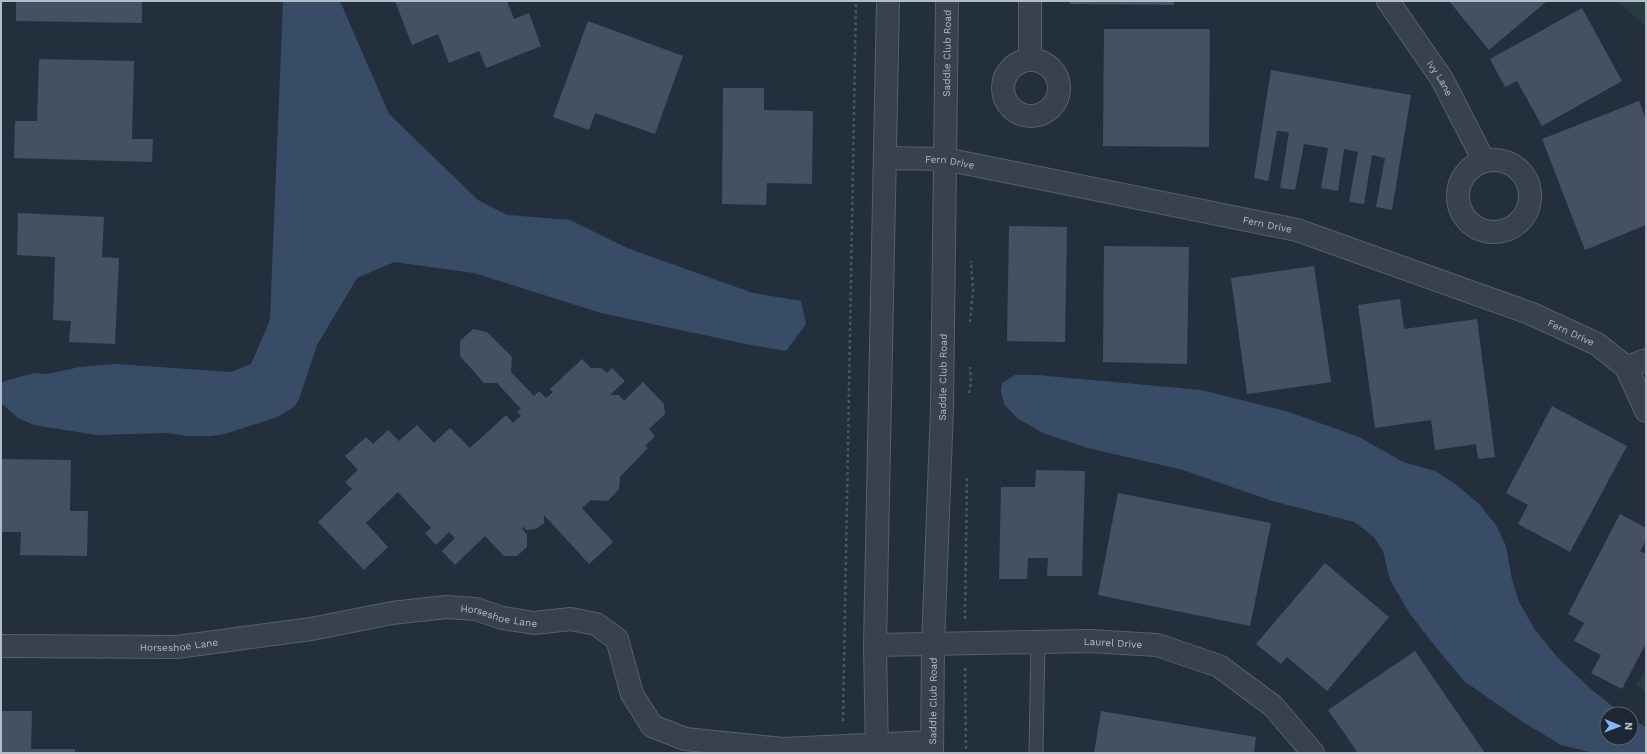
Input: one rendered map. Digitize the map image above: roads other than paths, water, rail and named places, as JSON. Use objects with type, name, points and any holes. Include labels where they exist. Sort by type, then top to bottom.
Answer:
[{"type":"street","points":[[876,749],[875,645],[888,1]]},
{"type":"street","name":"Saddle Club Road","points":[[932,748],[933,645],[942,408],[947,1]]},
{"type":"street","points":[[1030,1],[1030,60]]},
{"type":"street","name":"Ivy Lane","points":[[1388,1],[1442,79],[1484,161]]},
{"type":"street","name":"Fern Drive","points":[[885,158],[945,159],[1297,230],[1532,314],[1597,344],[1626,368],[1646,411]]},
{"type":"street","points":[[1626,368],[1646,360]]},
{"type":"street","name":"Horseshoe Lane","points":[[1,646],[177,647],[311,629],[392,613],[446,607],[476,609],[502,618],[534,623],[571,619],[596,624],[617,640],[632,694],[652,726],[685,739],[704,742],[782,748],[843,746],[876,749],[932,748]]},
{"type":"street","name":"Laurel Drive","points":[[875,645],[1090,641],[1157,645],[1219,666],[1273,706],[1312,753]]},
{"type":"lane","points":[[1036,753],[1038,642]]},
{"type":"water","points":[[283,1],[340,1],[389,114],[478,200],[507,215],[570,220],[627,248],[753,293],[801,301],[806,324],[786,351],[601,313],[474,273],[394,262],[357,278],[317,345],[299,399],[294,407],[277,417],[225,434],[210,436],[188,436],[167,433],[96,435],[34,425],[18,418],[1,403],[1,384],[5,381],[34,373],[47,374],[80,367],[116,364],[231,372],[251,364],[270,320]]},
{"type":"water","points":[[1015,375],[1037,375],[1201,390],[1289,412],[1359,437],[1403,462],[1435,471],[1457,485],[1479,504],[1496,525],[1506,546],[1512,580],[1519,602],[1535,630],[1558,658],[1591,689],[1612,706],[1599,706],[1599,746],[1639,746],[1639,723],[1646,727],[1646,752],[1594,753],[1561,745],[1520,720],[1464,681],[1410,614],[1390,580],[1383,551],[1373,536],[1354,522],[1272,501],[1183,470],[1088,448],[1043,433],[1017,418],[1004,404],[1001,391],[1002,383]]}]
